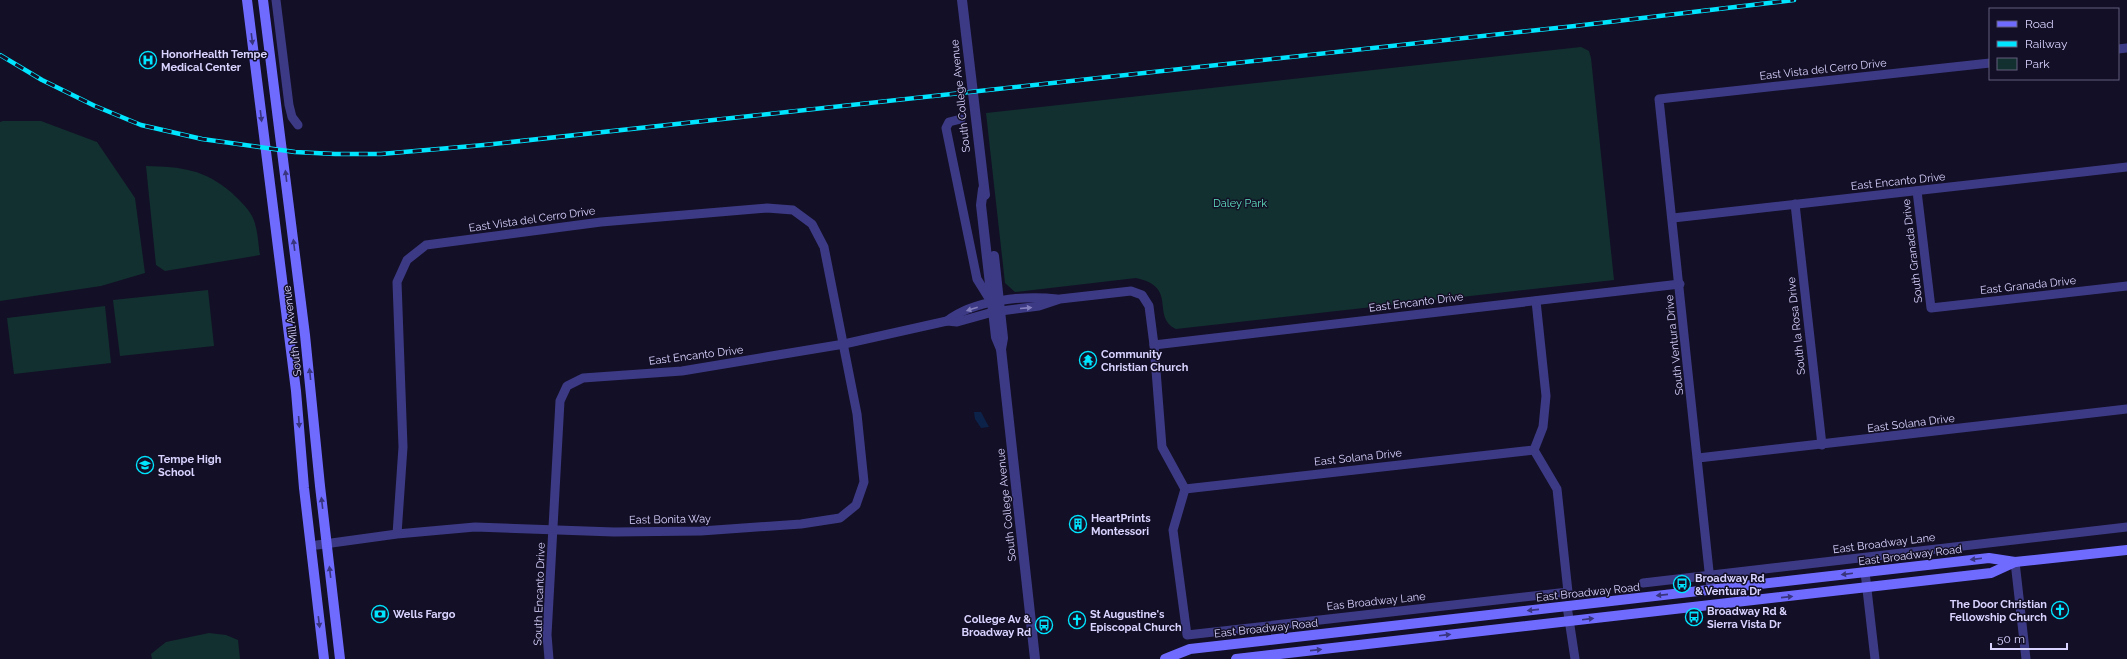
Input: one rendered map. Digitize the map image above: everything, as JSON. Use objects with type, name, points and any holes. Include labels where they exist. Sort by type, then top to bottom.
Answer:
[{"type":"main road","name":"South Mill Avenue","points":[[247,0],[296,391],[304,488],[324,659]]},
{"type":"main road","name":"South Mill Avenue","points":[[263,0],[307,349],[322,543],[340,659]]},
{"type":"main road","name":"East Broadway Road","points":[[1165,659],[1190,649],[1865,572],[1989,558],[2015,562],[2127,550]]},
{"type":"main road","name":"East Broadway Road","points":[[1236,659],[1991,573],[2015,562]]},
{"type":"street","points":[[276,0],[289,105],[292,116],[298,125]]},
{"type":"street","name":"South College Avenue","points":[[962,0],[983,189],[981,205],[996,306],[996,337],[1001,349],[1035,659]]},
{"type":"street","name":"East Vista del Cerro Drive","points":[[1659,99],[1989,62]]},
{"type":"street","name":"South Ventura Drive","points":[[1659,99],[1680,284],[1711,590]]},
{"type":"street","points":[[961,119],[949,122],[946,128],[977,279],[996,306]]},
{"type":"street","name":"East Encanto Drive","points":[[1672,218],[2127,167]]},
{"type":"street","name":"South Granada Drive","points":[[1917,191],[1931,308]]},
{"type":"street","name":"South la Rosa Drive","points":[[1795,204],[1822,445]]},
{"type":"street","name":"East Vista del Cerro Drive","points":[[397,534],[403,447],[397,282],[407,260],[426,245],[601,222],[767,208],[793,210],[812,224],[824,247],[844,344]]},
{"type":"street","name":"East Encanto Drive","points":[[553,529],[560,401],[567,386],[583,378],[682,371],[844,344],[947,321],[955,314],[996,306],[1040,306],[1060,299],[1131,291],[1142,295],[1149,306],[1154,344],[1680,284]]},
{"type":"street","name":"East Granada Drive","points":[[1931,308],[2127,286]]},
{"type":"street","points":[[1534,450],[1543,427],[1546,396],[1536,301]]},
{"type":"street","name":"East Bonita Way","points":[[322,543],[475,527],[614,532],[701,531],[801,524],[840,518],[856,505],[864,482],[857,414],[844,344]]},
{"type":"street","points":[[1154,344],[1162,447],[1185,489]]},
{"type":"street","name":"East Solana Drive","points":[[1698,458],[2127,409]]},
{"type":"street","name":"East Solana Drive","points":[[1185,489],[1534,450]]},
{"type":"street","name":"Eas Broadway Lane","points":[[1185,489],[1173,530],[1187,635],[1568,592],[1557,489],[1534,450]]},
{"type":"street","name":"East Broadway Lane","points":[[1643,583],[2127,527]]},
{"type":"street","name":"South Encanto Drive","points":[[549,659],[547,634],[553,529]]},
{"type":"street","points":[[2015,562],[2026,659]]},
{"type":"street","points":[[1865,572],[1875,659]]},
{"type":"street","points":[[1567,606],[1575,659]]},
{"type":"green space","name":"Daley Park","points":[[1581,47],[1589,51],[1591,58],[1614,280],[1176,329],[1165,317],[1161,295],[1157,288],[1149,282],[1136,278],[1015,292],[1005,283],[986,113]]},
{"type":"green space","points":[[41,121],[97,142],[135,198],[145,273],[101,286],[0,301],[0,122]]},
{"type":"green space","points":[[146,166],[171,167],[192,171],[202,174],[222,185],[240,201],[252,216],[257,230],[260,255],[165,271],[156,265]]},
{"type":"green space","points":[[208,290],[214,346],[120,356],[113,300]]},
{"type":"green space","points":[[105,306],[111,363],[14,374],[7,318]]},
{"type":"green space","points":[[209,633],[226,635],[238,640],[240,659],[152,659],[151,654],[166,642]]},
{"type":"water","points":[[974,412],[981,412],[989,427],[981,428],[975,419]]},
{"type":"railway","points":[[0,55],[42,80],[95,106],[141,125],[202,139],[295,152],[381,154],[484,145],[1575,26],[1794,0]]},
{"type":"place","name":"HonorHealth Tempe Medical Center","points":[[148,60]]},
{"type":"place","name":"Community Christian Church","points":[[1088,360]]},
{"type":"place","name":"Tempe High School","points":[[145,465]]},
{"type":"place","name":"HeartPrints Montessori","points":[[1078,524]]},
{"type":"place","name":"Broadway Rd & Ventura Dr","points":[[1682,584]]},
{"type":"place","name":"The Door Christian Fellowship Church","points":[[2060,610]]},
{"type":"place","name":"Wells Fargo","points":[[380,614]]},
{"type":"place","name":"Broadway Rd & Sierra Vista Dr","points":[[1694,617]]},
{"type":"place","name":"St Augustine's Episcopal Church","points":[[1077,620]]},
{"type":"place","name":"College Av & Broadway Rd","points":[[1044,625]]}]
